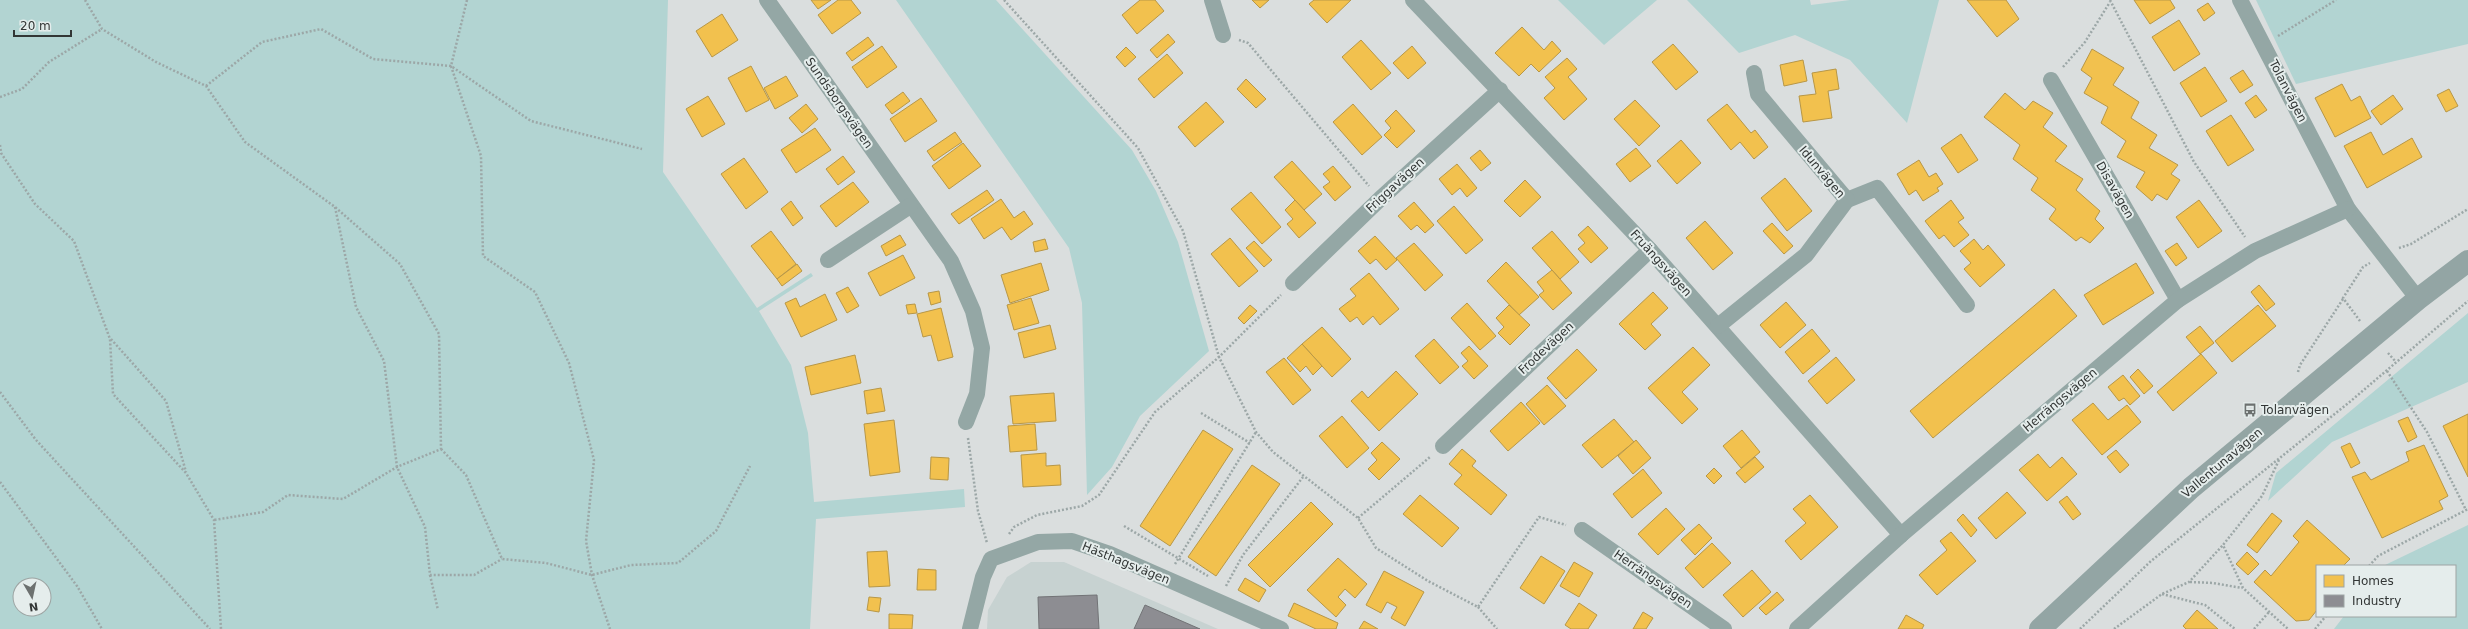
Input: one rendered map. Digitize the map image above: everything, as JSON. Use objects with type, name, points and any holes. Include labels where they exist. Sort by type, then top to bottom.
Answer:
[{"type":"main road","name":"Vallentunavägen","points":[[2040,629],[2191,488],[2418,299],[2468,262]]},
{"type":"street","name":"Sundsborgsvägen","points":[[767,0],[950,261],[973,311],[982,348],[977,394],[966,422]]},
{"type":"street","points":[[1212,0],[1223,35]]},
{"type":"street","name":"Fruängsvägen","points":[[1413,0],[1500,90],[1650,250],[1901,535]]},
{"type":"street","name":"Tolanvägen","points":[[2240,0],[2348,209],[2385,254],[2418,299]]},
{"type":"street","name":"Idunvägen","points":[[1718,326],[1806,255],[1847,200],[1758,94],[1754,72]]},
{"type":"street","name":"Disavägen","points":[[2051,80],[2178,300]]},
{"type":"street","name":"Friggavägen","points":[[1293,284],[1380,199],[1500,90]]},
{"type":"street","points":[[1847,200],[1877,188],[1967,305]]},
{"type":"street","points":[[828,260],[910,206]]},
{"type":"street","name":"Herrängsvägen","points":[[1797,629],[1901,535],[2178,300],[2255,251],[2348,209]]},
{"type":"street","name":"Frodevägen","points":[[1443,446],[1650,250]]},
{"type":"street","name":"Herrängsvägen","points":[[1582,530],[1724,629]]},
{"type":"street","name":"Hästhagsvägen","points":[[991,559],[1038,542],[1072,541],[1110,554],[1281,629]]},
{"type":"street","points":[[970,629],[983,577],[991,559]]},
{"type":"path","points":[[85,0],[102,29],[156,62],[206,86],[245,142],[336,207],[400,264],[439,334],[441,449],[466,475],[502,559]]},
{"type":"path","points":[[467,0],[451,66],[481,156],[483,256],[535,292],[569,363],[594,460],[586,541],[592,575],[610,629]]},
{"type":"path","points":[[1004,0],[1138,148],[1183,231],[1219,357],[1256,432],[1273,452],[1303,477],[1358,518],[1376,548],[1428,581],[1478,607],[1497,629]]},
{"type":"path","points":[[2264,45],[2336,0]]},
{"type":"path","points":[[2051,80],[2085,42],[2110,1]]},
{"type":"path","points":[[2110,1],[2194,162],[2255,251]]},
{"type":"path","points":[[0,97],[22,89],[49,62],[102,29]]},
{"type":"path","points":[[206,86],[262,42],[321,29],[373,59],[451,66],[531,121],[642,149]]},
{"type":"path","points":[[1223,35],[1248,43],[1380,199]]},
{"type":"path","points":[[0,145],[0,152],[35,204],[74,241],[110,339],[113,394],[186,473],[214,520],[221,629]]},
{"type":"path","points":[[336,207],[356,307],[384,361],[397,467],[425,527],[430,575],[438,610]]},
{"type":"path","points":[[2296,378],[2300,365],[2363,267],[2385,254],[2411,244],[2468,209]]},
{"type":"path","points":[[991,559],[1014,527],[1037,515],[1082,506],[1099,495],[1155,412],[1219,357],[1293,284]]},
{"type":"path","points":[[2343,298],[2362,324]]},
{"type":"path","points":[[2080,629],[2151,560],[2279,460],[2387,371],[2468,301]]},
{"type":"path","points":[[110,339],[166,401],[186,473]]},
{"type":"path","points":[[2388,353],[2396,362]]},
{"type":"path","points":[[2370,565],[2378,556],[2467,509],[2427,432],[2387,371]]},
{"type":"path","points":[[0,392],[36,440],[210,629]]},
{"type":"path","points":[[1201,413],[1250,443]]},
{"type":"path","points":[[966,422],[978,511],[991,559]]},
{"type":"path","points":[[1166,579],[1256,432]]},
{"type":"path","points":[[1358,518],[1443,446]]},
{"type":"path","points":[[214,520],[263,512],[288,495],[344,499],[397,467],[441,449]]},
{"type":"path","points":[[2114,629],[2162,594],[2189,582],[2223,545],[2262,496],[2279,460]]},
{"type":"path","points":[[430,575],[474,575],[502,559],[546,563],[592,575],[631,565],[678,563],[716,531],[750,466]]},
{"type":"path","points":[[1218,602],[1243,555],[1303,477]]},
{"type":"path","points":[[0,482],[76,586],[102,629]]},
{"type":"path","points":[[1478,607],[1539,517],[1582,530]]},
{"type":"path","points":[[1124,526],[1212,579]]},
{"type":"path","points":[[2223,545],[2243,588],[2288,629]]},
{"type":"path","points":[[2189,582],[2213,583],[2243,588]]},
{"type":"path","points":[[1219,583],[1226,587]]},
{"type":"path","points":[[2162,594],[2205,605],[2235,629]]},
{"type":"path","points":[[2254,629],[2269,612]]},
{"type":"path","points":[[2315,629],[2325,617]]},
{"type":"shaded area","points":[[0,0],[668,0],[663,172],[757,308],[811,273],[813,276],[759,311],[791,365],[808,433],[814,502],[964,489],[965,507],[816,519],[810,629],[0,629]]},
{"type":"shaded area","points":[[896,0],[996,0],[1132,150],[1156,191],[1178,242],[1209,351],[1140,416],[1112,467],[1087,495],[1082,303],[1069,248]]},
{"type":"shaded area","points":[[1558,0],[1657,0],[1604,45]]},
{"type":"shaded area","points":[[1687,0],[1810,0],[1811,5],[1850,0],[1939,0],[1907,123],[1850,60],[1795,35],[1739,53]]},
{"type":"shaded area","points":[[2256,0],[2468,0],[2468,44],[2296,84]]},
{"type":"shaded area","points":[[2468,313],[2468,382],[2332,442],[2268,501],[2276,473]]},
{"type":"shaded area","points":[[2468,525],[2468,629],[2334,629],[2343,617],[2456,617],[2456,565],[2385,565]]},
{"type":"shaded area","points":[[1031,562],[1064,562],[1218,629],[987,629],[988,610],[1007,577]]},
{"type":"building: Homes","points":[[811,0],[831,0],[818,9]]},
{"type":"building: Homes","points":[[838,0],[851,0],[861,13],[832,34],[818,15]]},
{"type":"building: Homes","points":[[1140,0],[1155,0],[1164,11],[1137,34],[1122,15]]},
{"type":"building: Homes","points":[[1252,0],[1269,0],[1260,8]]},
{"type":"building: Homes","points":[[1314,0],[1351,0],[1327,23],[1309,4]]},
{"type":"building: Homes","points":[[1967,0],[2006,0],[2019,19],[1997,37]]},
{"type":"building: Homes","points":[[2134,0],[2170,0],[2175,8],[2150,24]]},
{"type":"building: Homes","points":[[2208,3],[2215,13],[2204,21],[2197,10]]},
{"type":"building: Homes","points":[[722,14],[738,40],[712,57],[696,31]]},
{"type":"building: Homes","points":[[2179,20],[2200,54],[2174,71],[2152,37]]},
{"type":"building: Homes","points":[[1522,27],[1544,50],[1552,41],[1561,51],[1539,72],[1531,64],[1519,76],[1495,53]]},
{"type":"building: Homes","points":[[1168,34],[1175,42],[1157,58],[1150,50]]},
{"type":"building: Homes","points":[[868,37],[874,45],[852,61],[846,53]]},
{"type":"building: Homes","points":[[1361,40],[1391,73],[1371,90],[1342,57]]},
{"type":"building: Homes","points":[[1673,44],[1698,72],[1676,90],[1652,62]]},
{"type":"building: Homes","points":[[882,46],[897,67],[867,88],[852,67]]},
{"type":"building: Homes","points":[[1412,46],[1426,63],[1408,79],[1393,63]]},
{"type":"building: Homes","points":[[1126,47],[1136,57],[1125,67],[1116,57]]},
{"type":"building: Homes","points":[[2092,49],[2124,68],[2113,85],[2139,102],[2131,118],[2157,135],[2149,148],[2178,165],[2171,174],[2180,180],[2167,200],[2157,194],[2152,201],[2136,187],[2145,172],[2117,157],[2126,141],[2101,123],[2108,107],[2084,93],[2092,78],[2081,70]]},
{"type":"building: Homes","points":[[1167,54],[1183,73],[1154,98],[1138,79]]},
{"type":"building: Homes","points":[[1567,58],[1577,69],[1568,77],[1587,99],[1564,120],[1544,98],[1555,88],[1545,77]]},
{"type":"building: Homes","points":[[1803,60],[1807,81],[1784,86],[1780,65]]},
{"type":"building: Homes","points":[[751,66],[769,100],[746,112],[728,78]]},
{"type":"building: Homes","points":[[2205,67],[2227,101],[2201,117],[2180,83]]},
{"type":"building: Homes","points":[[1836,69],[1839,89],[1828,91],[1832,118],[1803,122],[1799,96],[1816,94],[1812,73]]},
{"type":"building: Homes","points":[[2243,70],[2253,85],[2240,93],[2230,78]]},
{"type":"building: Homes","points":[[786,76],[798,96],[775,109],[764,88]]},
{"type":"building: Homes","points":[[1246,79],[1266,99],[1256,108],[1237,89]]},
{"type":"building: Homes","points":[[2342,84],[2351,101],[2360,96],[2371,118],[2335,137],[2315,98]]},
{"type":"building: Homes","points":[[2449,89],[2458,106],[2446,112],[2437,95]]},
{"type":"building: Homes","points":[[903,92],[910,101],[892,114],[885,105]]},
{"type":"building: Homes","points":[[2005,93],[2025,110],[2033,101],[2053,113],[2043,127],[2067,146],[2055,161],[2083,179],[2076,190],[2100,211],[2095,219],[2104,228],[2090,243],[2081,237],[2076,241],[2049,219],[2056,209],[2031,190],[2038,178],[2013,159],[2020,145],[1984,117]]},
{"type":"building: Homes","points":[[2256,95],[2267,110],[2255,118],[2245,103]]},
{"type":"building: Homes","points":[[2393,95],[2403,109],[2381,125],[2371,111]]},
{"type":"building: Homes","points":[[708,96],[725,124],[702,137],[686,109]]},
{"type":"building: Homes","points":[[921,98],[937,121],[905,142],[890,119]]},
{"type":"building: Homes","points":[[1635,100],[1660,126],[1639,146],[1614,119]]},
{"type":"building: Homes","points":[[1206,102],[1224,122],[1195,147],[1178,127]]},
{"type":"building: Homes","points":[[806,104],[818,119],[802,133],[789,118]]},
{"type":"building: Homes","points":[[1353,104],[1382,137],[1362,155],[1333,122]]},
{"type":"building: Homes","points":[[1727,104],[1751,133],[1755,130],[1768,147],[1754,159],[1740,142],[1731,150],[1707,120]]},
{"type":"building: Homes","points":[[1396,110],[1415,131],[1397,148],[1384,135],[1391,128],[1385,121]]},
{"type":"building: Homes","points":[[2231,115],[2254,150],[2228,166],[2206,131]]},
{"type":"building: Homes","points":[[815,128],[831,150],[796,173],[781,150]]},
{"type":"building: Homes","points":[[955,132],[962,142],[934,161],[927,151]]},
{"type":"building: Homes","points":[[2371,132],[2383,155],[2412,138],[2422,157],[2367,188],[2344,146]]},
{"type":"building: Homes","points":[[1961,134],[1978,160],[1958,173],[1941,148]]},
{"type":"building: Homes","points":[[1681,140],[1701,163],[1677,184],[1657,161]]},
{"type":"building: Homes","points":[[963,143],[981,166],[949,189],[932,166]]},
{"type":"building: Homes","points":[[1636,148],[1651,166],[1630,182],[1616,164]]},
{"type":"building: Homes","points":[[1480,150],[1491,163],[1481,171],[1470,158]]},
{"type":"building: Homes","points":[[843,156],[855,172],[838,185],[826,169]]},
{"type":"building: Homes","points":[[744,158],[768,192],[746,209],[721,174]]},
{"type":"building: Homes","points":[[1919,160],[1929,177],[1936,173],[1943,184],[1937,188],[1939,191],[1923,201],[1916,190],[1909,195],[1897,174]]},
{"type":"building: Homes","points":[[1292,161],[1322,194],[1304,210],[1274,177]]},
{"type":"building: Homes","points":[[1457,164],[1477,188],[1467,197],[1460,188],[1452,195],[1439,179]]},
{"type":"building: Homes","points":[[1333,166],[1351,187],[1335,201],[1323,187],[1330,182],[1323,174]]},
{"type":"building: Homes","points":[[1785,178],[1812,211],[1787,231],[1761,198]]},
{"type":"building: Homes","points":[[1525,180],[1541,197],[1520,217],[1504,201]]},
{"type":"building: Homes","points":[[853,182],[869,202],[836,227],[820,206]]},
{"type":"building: Homes","points":[[987,190],[994,200],[959,224],[951,214]]},
{"type":"building: Homes","points":[[1251,192],[1281,227],[1262,244],[1231,209]]},
{"type":"building: Homes","points":[[1001,199],[1014,218],[1024,211],[1033,224],[1011,240],[1002,227],[984,239],[971,219]]},
{"type":"building: Homes","points":[[1295,200],[1316,223],[1299,238],[1287,224],[1293,219],[1285,210]]},
{"type":"building: Homes","points":[[1951,200],[1964,218],[1958,222],[1969,235],[1954,247],[1944,235],[1939,239],[1925,221]]},
{"type":"building: Homes","points":[[2199,200],[2222,231],[2198,248],[2176,217]]},
{"type":"building: Homes","points":[[791,201],[803,218],[793,226],[781,209]]},
{"type":"building: Homes","points":[[1414,202],[1434,225],[1425,233],[1417,225],[1411,230],[1398,216]]},
{"type":"building: Homes","points":[[1454,206],[1483,240],[1466,254],[1437,221]]},
{"type":"building: Homes","points":[[1705,221],[1733,253],[1713,270],[1686,238]]},
{"type":"building: Homes","points":[[1772,223],[1793,246],[1784,254],[1763,231]]},
{"type":"building: Homes","points":[[1588,226],[1608,248],[1591,263],[1578,249],[1585,243],[1578,235]]},
{"type":"building: Homes","points":[[771,231],[796,264],[777,279],[751,246]]},
{"type":"building: Homes","points":[[1552,231],[1579,262],[1560,279],[1532,248]]},
{"type":"building: Homes","points":[[900,235],[906,245],[886,256],[881,246]]},
{"type":"building: Homes","points":[[1375,236],[1397,260],[1386,270],[1376,259],[1370,264],[1358,251]]},
{"type":"building: Homes","points":[[1230,238],[1258,271],[1239,287],[1211,254]]},
{"type":"building: Homes","points":[[1045,239],[1048,249],[1035,252],[1033,242]]},
{"type":"building: Homes","points":[[1974,239],[1983,250],[1988,245],[2005,265],[1980,287],[1964,269],[1971,263],[1960,251]]},
{"type":"building: Homes","points":[[1254,241],[1272,260],[1264,267],[1246,248]]},
{"type":"building: Homes","points":[[1414,243],[1443,275],[1425,291],[1396,258]]},
{"type":"building: Homes","points":[[2177,243],[2187,258],[2176,266],[2165,251]]},
{"type":"building: Homes","points":[[903,255],[915,278],[880,296],[868,273]]},
{"type":"building: Homes","points":[[1506,262],[1539,297],[1519,315],[1487,281]]},
{"type":"building: Homes","points":[[1041,263],[1049,290],[1010,303],[1001,275]]},
{"type":"building: Homes","points":[[2136,263],[2154,293],[2103,325],[2084,295]]},
{"type":"building: Homes","points":[[797,264],[802,271],[782,286],[777,279]]},
{"type":"building: Homes","points":[[1552,270],[1572,293],[1553,310],[1539,295],[1544,291],[1537,282]]},
{"type":"building: Homes","points":[[1369,273],[1399,309],[1380,325],[1373,316],[1363,325],[1357,317],[1350,322],[1339,309],[1356,296],[1350,289]]},
{"type":"building: Homes","points":[[2259,285],[2275,304],[2266,311],[2251,292]]},
{"type":"building: Homes","points":[[848,287],[859,306],[847,313],[836,293]]},
{"type":"building: Homes","points":[[2054,289],[2077,316],[1933,438],[1910,411]]},
{"type":"building: Homes","points":[[939,291],[941,302],[931,305],[928,293]]},
{"type":"building: Homes","points":[[1653,292],[1668,308],[1651,324],[1661,335],[1645,350],[1619,324]]},
{"type":"building: Homes","points":[[825,294],[837,320],[801,337],[785,303],[796,298],[800,307]]},
{"type":"building: Homes","points":[[1031,298],[1039,323],[1014,330],[1007,305]]},
{"type":"building: Homes","points":[[1786,302],[1806,325],[1780,348],[1760,325]]},
{"type":"building: Homes","points":[[1467,303],[1496,336],[1480,350],[1451,318]]},
{"type":"building: Homes","points":[[915,304],[917,313],[908,314],[906,305]]},
{"type":"building: Homes","points":[[1250,305],[1257,311],[1244,324],[1238,318]]},
{"type":"building: Homes","points":[[1509,305],[1530,325],[1510,345],[1498,333],[1504,327],[1496,318]]},
{"type":"building: Homes","points":[[2258,305],[2276,326],[2232,362],[2215,341]]},
{"type":"building: Homes","points":[[941,308],[953,357],[938,361],[931,335],[923,337],[917,314]]},
{"type":"building: Homes","points":[[1050,325],[1056,349],[1024,358],[1018,333]]},
{"type":"building: Homes","points":[[2200,326],[2214,343],[2200,354],[2186,337]]},
{"type":"building: Homes","points":[[1322,327],[1351,359],[1332,377],[1302,344]]},
{"type":"building: Homes","points":[[1812,329],[1830,351],[1803,374],[1785,352]]},
{"type":"building: Homes","points":[[1434,339],[1459,367],[1440,384],[1415,356]]},
{"type":"building: Homes","points":[[1302,344],[1322,366],[1313,375],[1306,366],[1300,372],[1287,358]]},
{"type":"building: Homes","points":[[1469,346],[1488,366],[1474,379],[1462,366],[1468,361],[1461,353]]},
{"type":"building: Homes","points":[[1693,347],[1710,365],[1682,392],[1698,409],[1682,424],[1648,388]]},
{"type":"building: Homes","points":[[1577,349],[1597,370],[1566,399],[1547,378]]},
{"type":"building: Homes","points":[[2201,354],[2217,373],[2173,411],[2157,392]]},
{"type":"building: Homes","points":[[855,355],[861,383],[811,395],[805,367]]},
{"type":"building: Homes","points":[[1836,357],[1855,380],[1827,404],[1808,381]]},
{"type":"building: Homes","points":[[1284,358],[1311,390],[1293,405],[1266,372]]},
{"type":"building: Homes","points":[[2138,369],[2153,386],[2144,394],[2130,377]]},
{"type":"building: Homes","points":[[1396,371],[1418,394],[1379,431],[1351,401],[1362,391],[1368,398]]},
{"type":"building: Homes","points":[[2123,375],[2140,396],[2130,405],[2124,398],[2119,401],[2108,387]]},
{"type":"building: Homes","points":[[1547,385],[1566,406],[1544,425],[1526,404]]},
{"type":"building: Homes","points":[[881,388],[885,411],[867,414],[864,391]]},
{"type":"building: Homes","points":[[1054,393],[1056,421],[1013,424],[1010,396]]},
{"type":"building: Homes","points":[[1521,402],[1540,423],[1508,451],[1490,431]]},
{"type":"building: Homes","points":[[2093,403],[2108,420],[2127,405],[2141,422],[2102,455],[2072,420]]},
{"type":"building: Homes","points":[[2468,414],[2468,477],[2443,426]]},
{"type":"building: Homes","points":[[1342,416],[1369,448],[1347,468],[1319,436]]},
{"type":"building: Homes","points":[[2408,417],[2417,437],[2408,442],[2398,421]]},
{"type":"building: Homes","points":[[1614,419],[1634,442],[1602,468],[1582,445]]},
{"type":"building: Homes","points":[[894,420],[900,472],[870,476],[864,424]]},
{"type":"building: Homes","points":[[1035,424],[1037,450],[1010,452],[1008,426]]},
{"type":"building: Homes","points":[[1203,430],[1233,449],[1170,546],[1140,526]]},
{"type":"building: Homes","points":[[1742,430],[1760,452],[1741,468],[1723,446]]},
{"type":"building: Homes","points":[[1636,440],[1651,458],[1633,474],[1618,456]]},
{"type":"building: Homes","points":[[1382,442],[1400,459],[1379,480],[1368,469],[1377,460],[1371,453]]},
{"type":"building: Homes","points":[[2350,443],[2360,463],[2351,468],[2341,447]]},
{"type":"building: Homes","points":[[2424,445],[2448,496],[2439,501],[2443,509],[2382,538],[2352,477],[2365,472],[2371,480],[2409,461],[2406,452]]},
{"type":"building: Homes","points":[[1462,449],[1476,461],[1472,466],[1507,495],[1491,515],[1454,484],[1462,475],[1449,464]]},
{"type":"building: Homes","points":[[2116,450],[2129,465],[2120,473],[2107,457]]},
{"type":"building: Homes","points":[[1046,453],[1046,466],[1060,465],[1061,485],[1023,487],[1021,455]]},
{"type":"building: Homes","points":[[2038,454],[2050,468],[2062,457],[2077,474],[2047,501],[2019,470]]},
{"type":"building: Homes","points":[[931,457],[949,458],[948,480],[930,479]]},
{"type":"building: Homes","points":[[1755,457],[1764,467],[1745,483],[1736,473]]},
{"type":"building: Homes","points":[[1252,465],[1280,484],[1216,576],[1188,557]]},
{"type":"building: Homes","points":[[1714,468],[1722,476],[1714,484],[1706,476]]},
{"type":"building: Homes","points":[[1643,469],[1662,493],[1632,518],[1613,494]]},
{"type":"building: Homes","points":[[2007,492],[2026,513],[1996,539],[1978,518]]},
{"type":"building: Homes","points":[[1420,495],[1459,528],[1442,547],[1403,514]]},
{"type":"building: Homes","points":[[1810,495],[1838,527],[1801,560],[1785,541],[1806,523],[1793,509]]},
{"type":"building: Homes","points":[[2067,496],[2081,514],[2073,520],[2059,502]]},
{"type":"building: Homes","points":[[1311,502],[1333,524],[1270,587],[1248,565]]},
{"type":"building: Homes","points":[[1666,508],[1685,529],[1658,555],[1638,534]]},
{"type":"building: Homes","points":[[2272,513],[2282,521],[2257,553],[2247,545]]},
{"type":"building: Homes","points":[[1963,514],[1977,530],[1971,537],[1957,520]]},
{"type":"building: Homes","points":[[2307,520],[2350,559],[2344,565],[2316,565],[2316,611],[2309,620],[2296,621],[2254,582],[2265,570],[2271,576],[2299,542],[2293,536]]},
{"type":"building: Homes","points":[[1699,524],[1712,538],[1695,555],[1681,540]]},
{"type":"building: Homes","points":[[1951,532],[1976,561],[1937,595],[1919,575],[1947,550],[1940,541]]},
{"type":"building: Homes","points":[[1712,543],[1731,563],[1703,588],[1685,568]]},
{"type":"building: Homes","points":[[887,551],[890,586],[869,587],[867,552]]},
{"type":"building: Homes","points":[[2247,552],[2259,564],[2248,575],[2236,564]]},
{"type":"building: Homes","points":[[1541,556],[1565,571],[1544,604],[1520,588]]},
{"type":"building: Homes","points":[[1338,558],[1367,584],[1355,598],[1345,589],[1338,597],[1346,605],[1336,617],[1307,590]]},
{"type":"building: Homes","points":[[1574,562],[1593,573],[1579,597],[1560,586]]},
{"type":"building: Homes","points":[[918,569],[936,570],[936,590],[917,590]]},
{"type":"building: Homes","points":[[1752,570],[1771,592],[1743,617],[1723,595]]},
{"type":"building: Homes","points":[[1384,571],[1424,592],[1405,626],[1391,618],[1397,607],[1387,602],[1381,613],[1366,605]]},
{"type":"building: Homes","points":[[1245,578],[1266,590],[1259,602],[1238,590]]},
{"type":"building: Homes","points":[[1777,592],[1784,600],[1766,615],[1759,608]]},
{"type":"building: Homes","points":[[869,597],[881,598],[879,612],[867,610]]},
{"type":"building: Homes","points":[[1294,603],[1338,623],[1336,629],[1316,629],[1288,616]]},
{"type":"building: Homes","points":[[1579,603],[1597,615],[1588,629],[1571,629],[1565,625]]},
{"type":"building: Homes","points":[[2197,610],[2218,629],[2186,629],[2183,626]]},
{"type":"building: Homes","points":[[1643,612],[1653,618],[1646,629],[1633,629]]},
{"type":"building: Homes","points":[[889,614],[913,615],[912,629],[889,629]]},
{"type":"building: Homes","points":[[1906,615],[1924,625],[1922,629],[1898,629]]},
{"type":"building: Homes","points":[[1364,621],[1378,629],[1359,629]]},
{"type":"building: Industry","points":[[1097,595],[1099,629],[1039,629],[1038,597]]},
{"type":"building: Industry","points":[[1145,605],[1200,629],[1134,629]]},
{"type":"place","name":"Tolanvägen","points":[[2250,410]]}]
